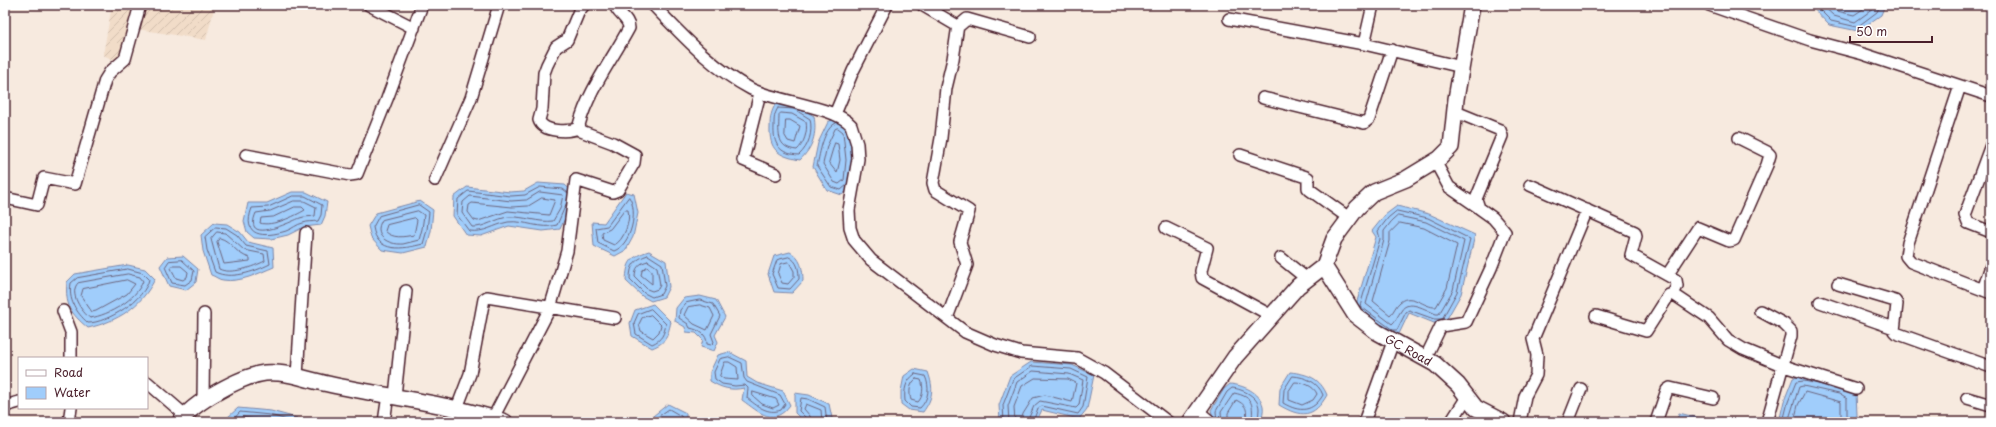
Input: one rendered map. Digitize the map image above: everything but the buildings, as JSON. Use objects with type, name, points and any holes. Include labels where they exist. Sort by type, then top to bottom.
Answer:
[{"type":"street","points":[[5,198],[37,205],[44,178],[75,184],[105,80],[110,72],[125,59],[140,5]]},
{"type":"street","points":[[369,5],[414,28]]},
{"type":"street","points":[[246,154],[350,175],[357,174],[422,5]]},
{"type":"street","points":[[435,180],[471,98],[499,5]]},
{"type":"street","points":[[148,383],[182,419],[203,400],[257,375],[278,373],[297,376],[327,384],[457,408],[475,417],[499,420],[550,308],[567,251],[576,180],[613,192],[618,190],[635,159],[635,155],[613,143],[579,128],[562,132],[543,126],[539,120],[542,109],[544,73],[547,65],[556,47],[567,40],[579,11],[584,5]]},
{"type":"street","points":[[579,128],[581,115],[629,28],[628,23],[614,5]]},
{"type":"street","points":[[653,5],[686,40],[731,77],[760,93],[835,114],[851,125],[857,144],[858,159],[849,210],[850,228],[854,240],[871,260],[969,334],[1009,350],[1031,356],[1042,354],[1077,358],[1104,373],[1168,422]]},
{"type":"street","points":[[835,114],[853,71],[887,5]]},
{"type":"street","points":[[922,5],[958,25]]},
{"type":"street","points":[[1364,44],[1373,5]]},
{"type":"street","points":[[1211,422],[1194,417],[1235,357],[1298,286],[1324,266],[1334,239],[1357,208],[1374,192],[1406,179],[1435,161],[1451,147],[1456,112],[1456,99],[1472,5]]},
{"type":"street","points":[[1709,5],[1810,40],[1863,54],[1991,96]]},
{"type":"street","points":[[947,318],[967,265],[960,242],[969,211],[935,190],[933,183],[941,138],[946,88],[958,25],[968,19],[1030,37]]},
{"type":"street","points":[[1229,19],[1364,44],[1462,67]]},
{"type":"street","points":[[1262,98],[1364,123],[1369,119],[1392,50]]},
{"type":"street","points":[[1960,86],[1908,244],[1906,256],[1911,262],[1987,292],[1991,266]]},
{"type":"street","points":[[760,93],[743,160],[776,174]]},
{"type":"street","points":[[1456,112],[1500,130],[1502,136],[1476,199],[1478,207]]},
{"type":"street","points":[[1668,274],[1698,228],[1728,241],[1734,240],[1770,155],[1739,138]]},
{"type":"street","points":[[1991,145],[1965,215],[1968,223],[1991,232]]},
{"type":"street","points":[[1240,155],[1308,178],[1308,188],[1310,190],[1349,218]]},
{"type":"street","points":[[1425,358],[1441,326],[1466,322],[1491,268],[1505,232],[1502,226],[1449,187],[1435,161]]},
{"type":"street","points":[[1530,185],[1635,232],[1636,236],[1631,255],[1668,274],[1677,283],[1673,294],[1669,295],[1646,331],[1596,316]]},
{"type":"street","points":[[1520,422],[1525,396],[1536,375],[1537,355],[1533,339],[1588,210]]},
{"type":"street","points":[[1166,228],[1207,248],[1201,271],[1202,278],[1272,316]]},
{"type":"street","points":[[297,376],[306,233]]},
{"type":"street","points":[[1281,258],[1307,279]]},
{"type":"street","name":"GC Road","points":[[1324,266],[1355,314],[1378,332],[1394,339],[1435,364],[1458,385],[1476,408],[1503,422]]},
{"type":"street","points":[[1838,284],[1895,301],[1897,304],[1894,328],[1896,333],[1991,367]]},
{"type":"street","points":[[384,422],[392,396],[406,291]]},
{"type":"street","points":[[1673,294],[1709,318],[1728,340],[1735,345],[1784,366],[1856,389]]},
{"type":"street","points":[[457,408],[470,374],[484,299],[487,297],[615,318]]},
{"type":"street","points":[[1820,302],[1894,328]]},
{"type":"street","points":[[63,311],[71,332],[71,357]]},
{"type":"street","points":[[1760,311],[1784,324],[1791,331],[1784,366],[1767,422]]},
{"type":"street","points":[[203,400],[204,314]]},
{"type":"street","points":[[1364,422],[1394,339]]},
{"type":"street","points":[[1656,422],[1667,390],[1670,388],[1713,398]]},
{"type":"street","points":[[1568,422],[1580,389]]},
{"type":"street","points":[[1451,422],[1467,397]]},
{"type":"street","points":[[1967,398],[1991,405]]},
{"type":"street","points":[[5,406],[18,402]]},
{"type":"street","points":[[69,422],[72,409]]},
{"type":"shaded area","points":[[112,5],[215,5],[206,40],[131,28],[121,63],[103,55]]},
{"type":"water","points":[[1810,5],[1885,5],[1881,15],[1858,31],[1829,25]]},
{"type":"water","points":[[776,103],[795,105],[814,116],[815,129],[813,140],[808,150],[800,160],[781,154],[776,151],[773,146],[770,135],[770,120]]},
{"type":"water","points":[[838,117],[851,126],[855,160],[853,185],[842,195],[827,190],[813,167],[818,143],[828,122]]},
{"type":"water","points":[[538,183],[565,185],[573,192],[568,212],[560,229],[543,231],[509,226],[481,236],[466,235],[453,216],[454,197],[467,187],[510,192],[524,191]]},
{"type":"water","points":[[292,192],[306,192],[327,202],[325,216],[321,225],[304,227],[288,235],[271,239],[254,238],[247,232],[244,221],[248,203],[267,203]]},
{"type":"water","points":[[626,192],[634,194],[638,213],[633,237],[626,250],[615,256],[594,246],[592,222],[604,223]]},
{"type":"water","points":[[420,201],[433,210],[431,231],[427,247],[403,253],[382,250],[371,238],[368,226],[376,213]]},
{"type":"water","points":[[1397,206],[1429,214],[1475,235],[1461,294],[1444,324],[1434,323],[1409,313],[1399,334],[1391,334],[1355,308],[1376,237],[1372,231],[1385,215]]},
{"type":"water","points":[[214,223],[227,224],[240,232],[248,242],[273,248],[274,267],[243,279],[229,281],[222,280],[211,275],[203,251],[201,235]]},
{"type":"water","points":[[649,251],[666,261],[669,287],[664,297],[651,301],[642,296],[626,281],[627,269],[631,261]]},
{"type":"water","points":[[790,252],[797,257],[801,264],[803,281],[792,293],[774,292],[768,274],[774,256]]},
{"type":"water","points":[[183,256],[198,269],[196,282],[186,290],[169,286],[160,266],[167,257]]},
{"type":"water","points":[[128,265],[145,269],[155,279],[149,289],[136,305],[119,317],[88,328],[77,318],[70,308],[67,297],[67,282],[75,274]]},
{"type":"water","points":[[700,296],[716,300],[725,317],[715,335],[718,342],[714,351],[701,347],[703,340],[696,333],[686,332],[685,327],[675,321],[676,308],[684,298]]},
{"type":"water","points":[[653,304],[671,322],[664,341],[652,348],[632,336],[630,323],[635,310]]},
{"type":"water","points":[[729,352],[746,361],[747,377],[757,383],[783,391],[790,405],[784,412],[773,417],[767,416],[742,400],[744,388],[726,388],[710,381],[710,372],[718,355]]},
{"type":"water","points":[[1031,362],[1072,365],[1094,375],[1087,409],[1079,419],[1042,410],[1036,422],[1000,422],[999,405],[1010,376]]},
{"type":"water","points":[[914,369],[928,372],[931,383],[931,398],[923,412],[909,410],[901,404],[901,391],[904,376]]},
{"type":"water","points":[[1290,372],[1313,378],[1324,389],[1327,395],[1322,403],[1312,412],[1300,414],[1279,405],[1280,388]]},
{"type":"water","points":[[1804,376],[1856,393],[1856,422],[1779,422],[1784,401],[1793,378]]},
{"type":"water","points":[[1230,384],[1240,386],[1255,393],[1261,401],[1263,408],[1261,422],[1214,421],[1211,410],[1224,389]]},
{"type":"water","points":[[795,393],[809,395],[829,404],[832,418],[831,422],[804,422],[795,413]]},
{"type":"water","points":[[668,404],[686,413],[686,422],[650,422],[653,416]]},
{"type":"water","points":[[238,408],[271,411],[297,418],[298,422],[227,422],[227,418]]},
{"type":"water","points":[[1679,413],[1707,420],[1707,422],[1676,422]]}]
